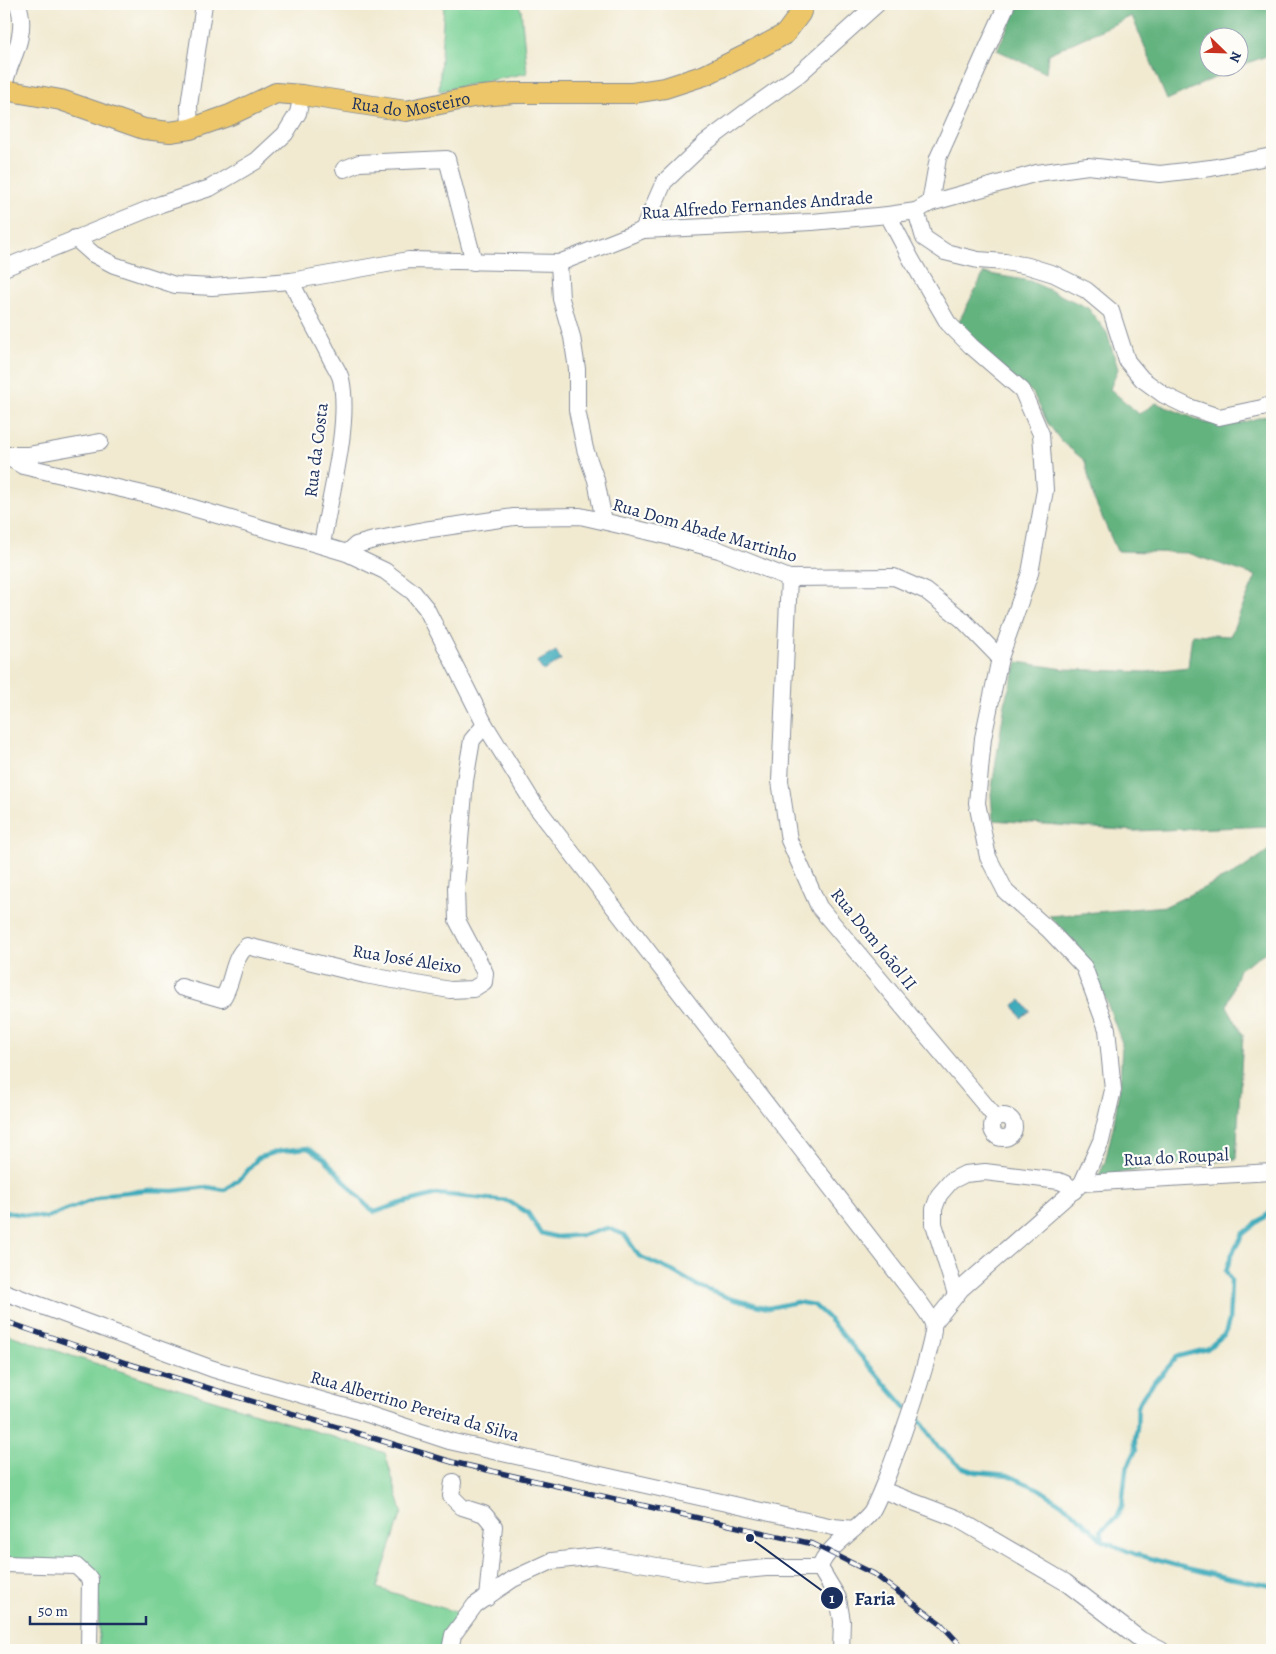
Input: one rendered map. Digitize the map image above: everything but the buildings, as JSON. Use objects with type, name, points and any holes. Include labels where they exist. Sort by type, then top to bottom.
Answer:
[{"type":"main road","name":"Rua do Mosteiro","points":[[4,90],[61,100],[144,129],[170,132],[190,129],[230,115],[276,93],[302,95],[406,111],[473,97],[503,94],[632,92],[664,88],[706,75],[748,54],[785,34],[800,14],[804,4]]},
{"type":"street","points":[[4,90],[5,78],[20,36],[20,11],[18,4]]},
{"type":"street","points":[[190,129],[189,106],[204,4]]},
{"type":"street","points":[[643,230],[664,182],[705,143],[798,76],[877,4]]},
{"type":"street","points":[[1007,4],[938,158],[923,207],[924,238],[945,252],[978,260],[1028,266],[1054,274],[1086,290],[1112,311],[1127,361],[1142,379],[1164,395],[1189,407],[1218,417],[1262,408],[1272,404]]},
{"type":"street","points":[[4,268],[161,204],[210,188],[256,161],[285,134],[298,113],[302,95]]},
{"type":"street","name":"Rua Alfredo Fernandes Andrade","points":[[75,238],[93,254],[114,265],[175,285],[212,287],[291,281],[409,260],[559,263],[643,230],[812,222],[888,215],[923,207],[1037,173],[1088,166],[1160,174],[1211,168],[1272,156]]},
{"type":"street","points":[[344,169],[358,163],[448,159],[474,262]]},
{"type":"street","points":[[888,215],[948,323],[971,346],[1022,390],[1041,434],[1045,490],[1030,573],[1000,658],[982,738],[977,803],[988,857],[1006,892],[1049,930],[1084,967],[1108,1030],[1113,1090],[1101,1142],[1078,1187],[956,1294],[933,1324]]},
{"type":"street","points":[[559,263],[561,299],[572,337],[576,368],[577,410],[585,449],[596,480],[604,521]]},
{"type":"street","name":"Rua da Costa","points":[[291,281],[302,307],[325,346],[340,378],[343,398],[341,433],[322,545]]},
{"type":"street","points":[[4,455],[28,454],[100,442]]},
{"type":"street","points":[[4,455],[23,466],[156,497],[346,553],[385,571],[413,592],[426,608],[485,725],[534,804],[915,1296],[933,1324],[933,1337],[919,1385],[882,1490],[872,1510],[854,1530],[824,1557],[820,1568]]},
{"type":"street","name":"Rua Dom Abade Martinho","points":[[346,553],[356,545],[424,530],[514,517],[580,516],[718,550],[789,578],[894,577],[926,591],[963,620],[1000,658]]},
{"type":"street","name":"Rua Dom Joãol II","points":[[789,578],[780,781],[790,840],[818,908],[996,1118]]},
{"type":"street","name":"Rua José Aleixo","points":[[181,987],[222,999],[228,992],[240,952],[246,946],[365,974],[450,990],[473,989],[484,982],[485,974],[457,920],[456,888],[465,781],[472,740],[485,725]]},
{"type":"street","points":[[956,1294],[934,1224],[934,1209],[939,1195],[951,1181],[965,1174],[985,1172],[1059,1181],[1078,1187]]},
{"type":"street","name":"Rua do Roupal","points":[[1078,1187],[1272,1172]]},
{"type":"street","name":"Rua Albertino Pereira da Silva","points":[[4,1292],[213,1369],[352,1409],[449,1441],[662,1487],[833,1527],[854,1530]]},
{"type":"street","points":[[453,1482],[451,1496],[462,1507],[484,1514],[494,1526],[486,1598]]},
{"type":"street","points":[[882,1490],[956,1518],[1066,1582],[1141,1640],[1161,1650]]},
{"type":"street","points":[[450,1650],[453,1635],[475,1605],[513,1579],[552,1561],[598,1556],[704,1574],[766,1568],[820,1568]]},
{"type":"street","points":[[4,1564],[76,1566],[90,1579],[88,1650]]},
{"type":"street","points":[[820,1568],[838,1598],[842,1621],[842,1650]]},
{"type":"green space","points":[[444,4],[518,4],[521,10],[527,73],[439,91]]},
{"type":"green space","points":[[1019,4],[1272,4],[1272,54],[1248,63],[1248,28],[1198,28],[1198,78],[1214,78],[1167,100],[1132,16],[1048,54],[1046,73],[997,50]]},
{"type":"green space","points":[[984,273],[1030,281],[1088,308],[1107,333],[1118,369],[1110,389],[1139,414],[1156,403],[1206,423],[1240,423],[1272,414],[1272,826],[1134,831],[993,820],[991,794],[1006,697],[1018,662],[1064,669],[1146,672],[1188,667],[1192,634],[1230,636],[1256,576],[1187,553],[1117,551],[1094,499],[1085,461],[1061,441],[1047,422],[1033,393],[1012,377],[957,325]]},
{"type":"green space","points":[[1272,848],[1272,948],[1239,969],[1227,1006],[1243,1035],[1236,1160],[1150,1168],[1098,1177],[1105,1162],[1114,1123],[1120,1083],[1122,1043],[1106,1000],[1081,950],[1049,916],[1166,906],[1239,871]]},
{"type":"green space","points":[[4,1333],[75,1357],[385,1453],[402,1512],[377,1588],[459,1613],[446,1633],[439,1650],[99,1649],[98,1574],[80,1562],[4,1558]]},
{"type":"water","points":[[556,651],[561,660],[543,671],[537,662]]},
{"type":"water","points":[[1021,1000],[1030,1011],[1021,1018],[1014,1005]]},
{"type":"waterway","points":[[4,1212],[46,1218],[108,1194],[148,1190],[173,1191],[207,1187],[225,1190],[243,1176],[258,1158],[279,1151],[308,1148],[325,1159],[366,1205],[375,1212],[437,1194],[508,1201],[528,1213],[541,1233],[556,1237],[582,1235],[608,1228],[625,1235],[639,1256],[672,1271],[698,1286],[732,1299],[768,1308],[797,1302],[814,1305],[827,1317],[906,1408]]},
{"type":"waterway","points":[[1103,1540],[1101,1530],[1117,1517],[1122,1506],[1126,1470],[1136,1450],[1138,1407],[1141,1400],[1176,1357],[1207,1349],[1225,1334],[1229,1321],[1231,1280],[1226,1271],[1231,1256],[1243,1234],[1272,1211]]},
{"type":"waterway","points":[[914,1415],[922,1423],[938,1447],[961,1467],[976,1472],[1008,1475],[1039,1489],[1071,1510],[1103,1541],[1135,1554],[1178,1566],[1272,1586]]},
{"type":"railway","points":[[4,1321],[126,1363],[452,1462],[813,1544],[874,1574],[941,1624],[965,1650]]},
{"type":"place","name":"Faria","points":[[750,1538]]}]
